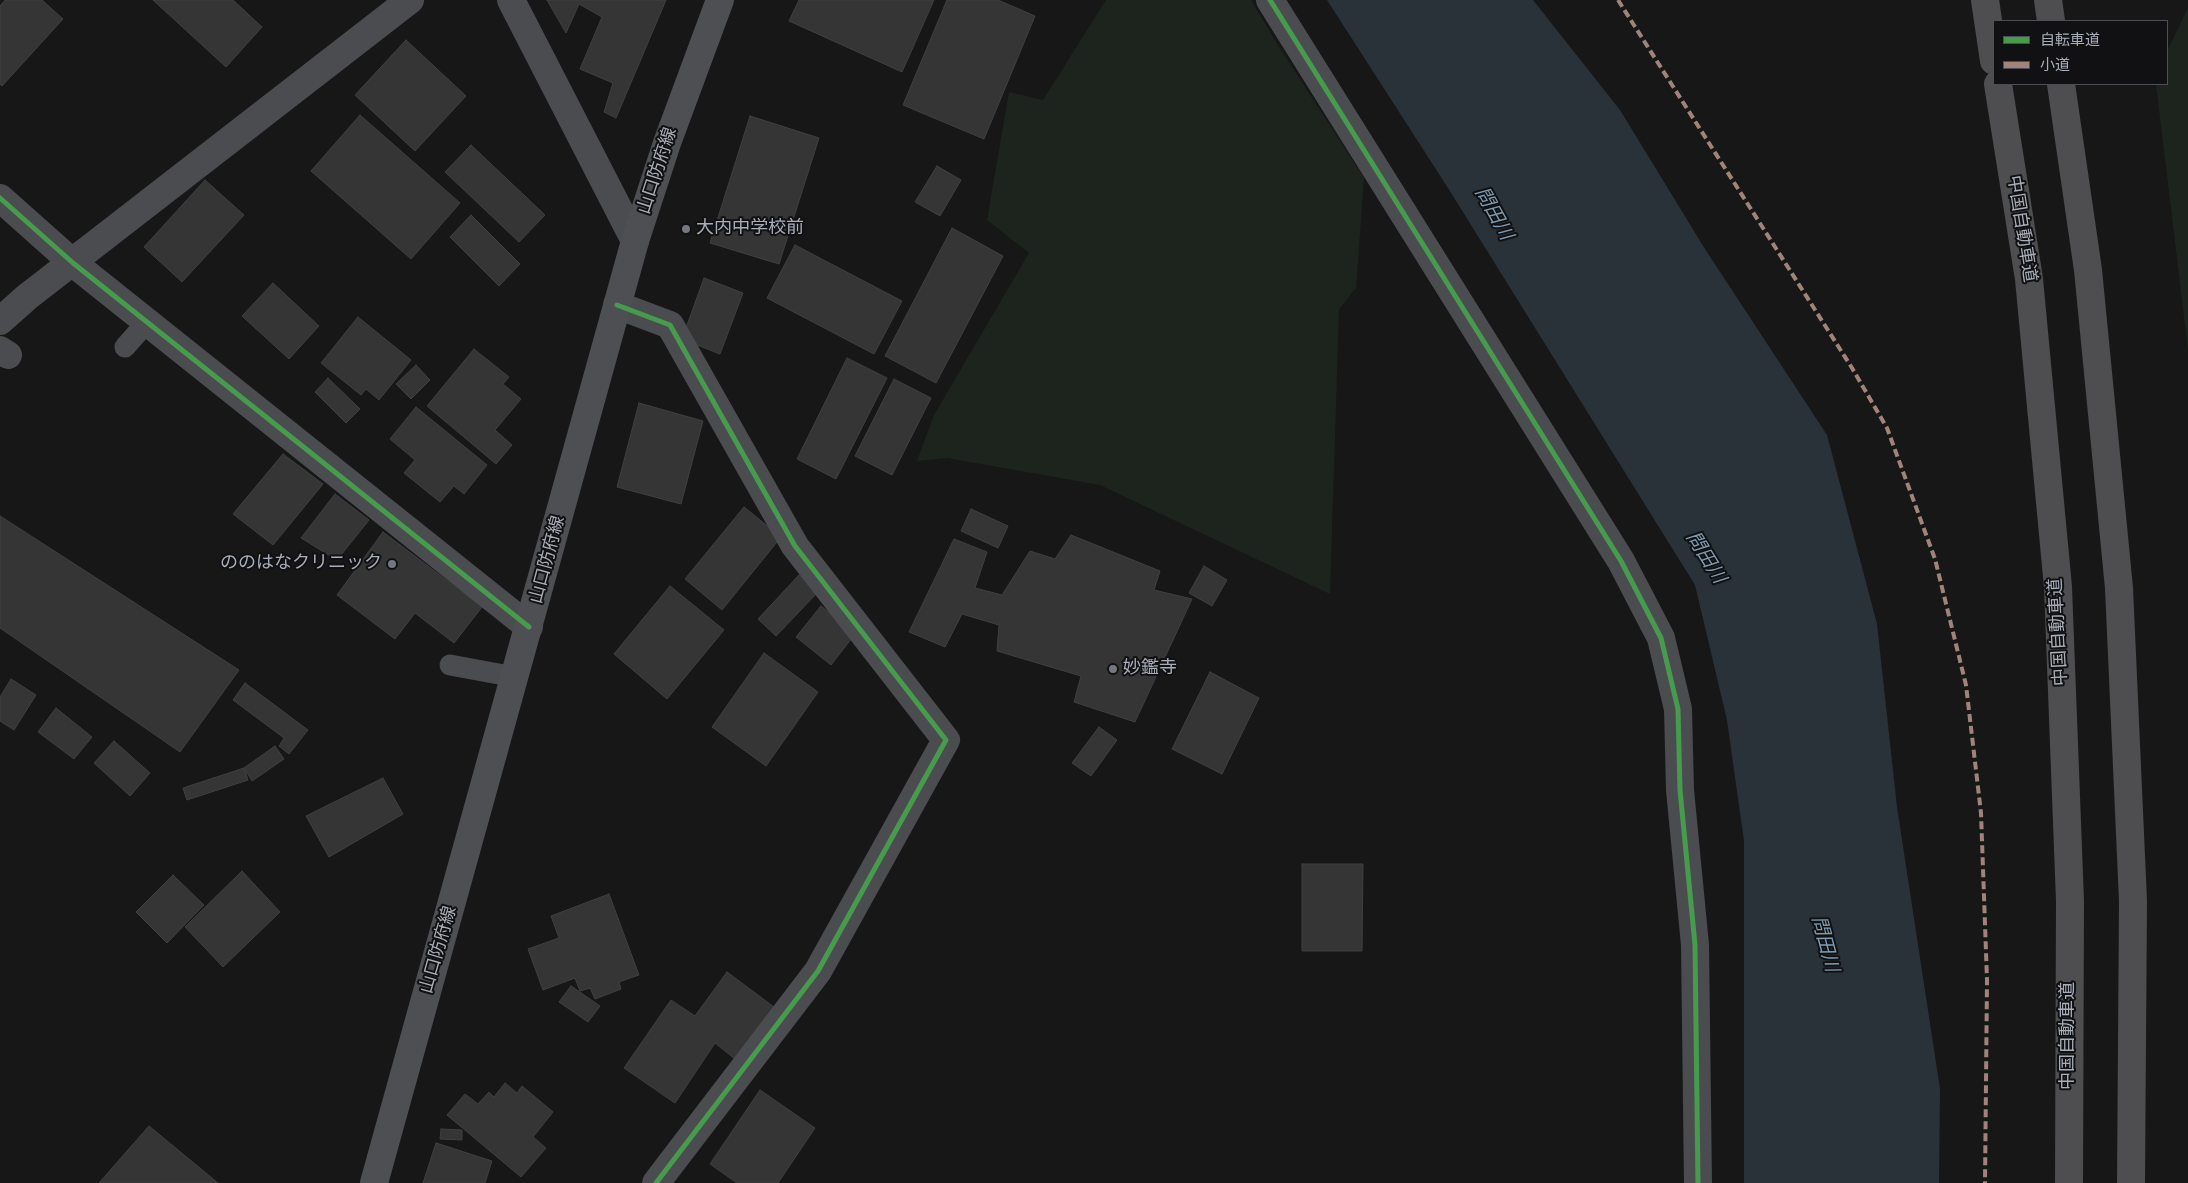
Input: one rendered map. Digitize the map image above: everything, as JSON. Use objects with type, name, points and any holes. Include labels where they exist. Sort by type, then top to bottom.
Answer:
[{"type":"highway","points":[[1985,0],[1993,54]]},
{"type":"highway","points":[[2048,0],[2051,20]]},
{"type":"highway","name":"中国自動車道","points":[[1998,85],[2029,279],[2058,587],[2070,901],[2069,1183]]},
{"type":"highway","points":[[2061,85],[2088,270],[2119,588],[2133,901],[2131,1183]]},
{"type":"main road","name":"山口防府線","points":[[374,1183],[617,305],[666,143],[720,0]]},
{"type":"street","points":[[0,321],[27,297],[410,0]]},
{"type":"street","points":[[511,0],[636,241]]},
{"type":"street","points":[[1270,0],[1621,561],[1661,638],[1678,709],[1680,790],[1695,946],[1698,1183]]},
{"type":"street","points":[[0,198],[73,263],[529,627]]},
{"type":"street","points":[[617,305],[670,325],[795,546],[946,740],[818,971],[656,1183]]},
{"type":"lane","points":[[125,347],[147,322]]},
{"type":"lane","points":[[450,665],[515,677]]},
{"type":"shaded area","points":[[1106,0],[1251,0],[1364,178],[1356,288],[1339,309],[1330,594],[1100,485],[947,458],[917,461],[934,415],[1029,253],[987,220],[1009,92],[1043,100]]},
{"type":"shaded area","points":[[2188,8],[2188,350],[2156,85],[2168,85],[2168,49]]},
{"type":"water","name":"問田川","points":[[1327,0],[1533,0],[1620,110],[1705,249],[1827,435],[1877,624],[1897,807],[1940,1089],[1939,1183],[1744,1183],[1744,841],[1727,720],[1695,585],[1448,188]]},
{"type":"building","points":[[5,0],[42,0],[63,19],[2,86],[0,84],[0,6]]},
{"type":"building","points":[[153,0],[233,0],[262,27],[226,67]]},
{"type":"building","points":[[547,0],[666,0],[616,118],[604,112],[613,83],[580,69],[602,17],[579,4],[566,33]]},
{"type":"building","points":[[799,0],[934,0],[902,72],[789,21]]},
{"type":"building","points":[[947,0],[998,0],[1035,16],[984,139],[903,105]]},
{"type":"building","points":[[406,40],[466,96],[415,151],[355,95]]},
{"type":"building","points":[[360,115],[460,203],[411,259],[311,171]]},
{"type":"building","points":[[750,116],[819,138],[779,264],[710,243]]},
{"type":"building","points":[[471,145],[545,215],[519,242],[445,172]]},
{"type":"building","points":[[937,166],[961,180],[940,216],[915,202]]},
{"type":"building","points":[[205,180],[244,215],[182,282],[144,247]]},
{"type":"building","points":[[471,215],[520,264],[499,286],[450,237]]},
{"type":"building","points":[[952,228],[1003,256],[936,383],[885,356]]},
{"type":"building","points":[[795,245],[902,301],[874,354],[767,298]]},
{"type":"building","points":[[704,278],[743,293],[720,354],[682,339]]},
{"type":"building","points":[[273,283],[319,326],[289,359],[242,316]]},
{"type":"building","points":[[358,317],[411,360],[379,400],[366,389],[361,395],[321,363]]},
{"type":"building","points":[[474,349],[509,377],[503,384],[521,399],[495,430],[512,445],[496,464],[427,406]]},
{"type":"building","points":[[847,358],[887,378],[836,479],[797,459]]},
{"type":"building","points":[[416,365],[430,380],[411,399],[396,384]]},
{"type":"building","points":[[328,378],[360,409],[346,423],[315,392]]},
{"type":"building","points":[[894,379],[931,398],[892,475],[855,456]]},
{"type":"building","points":[[639,403],[703,421],[681,504],[617,487]]},
{"type":"building","points":[[416,407],[487,465],[464,494],[454,486],[440,502],[404,473],[415,460],[390,439]]},
{"type":"building","points":[[283,454],[323,484],[273,545],[233,514]]},
{"type":"building","points":[[335,494],[369,520],[337,560],[301,538]]},
{"type":"building","points":[[744,507],[781,537],[722,610],[685,579]]},
{"type":"building","points":[[971,509],[1008,526],[998,548],[961,531]]},
{"type":"building","points":[[0,516],[239,670],[180,752],[0,628]]},
{"type":"building","name":"ののはなクリニック","points":[[383,532],[482,607],[454,643],[415,613],[395,639],[337,595]]},
{"type":"building","points":[[1071,535],[1160,571],[1154,590],[1192,599],[1135,722],[1074,702],[1081,676],[997,651],[999,625],[962,614],[945,647],[909,632],[954,539],[987,552],[975,588],[1002,595],[1030,551],[1055,559]]},
{"type":"building","points":[[1204,566],[1227,580],[1212,606],[1189,593]]},
{"type":"building","points":[[799,575],[818,592],[776,636],[758,619]]},
{"type":"building","points":[[670,586],[724,630],[667,699],[614,654]]},
{"type":"building","points":[[821,606],[855,634],[831,665],[796,637]]},
{"type":"building","points":[[764,653],[818,692],[766,766],[712,727]]},
{"type":"building","points":[[1210,672],[1259,698],[1222,774],[1172,749]]},
{"type":"building","points":[[11,679],[36,695],[14,730],[0,721],[0,697]]},
{"type":"building","points":[[245,683],[308,730],[289,754],[279,746],[284,738],[233,700]]},
{"type":"building","points":[[56,708],[92,737],[74,759],[38,732]]},
{"type":"building","points":[[1099,727],[1117,740],[1091,776],[1072,763]]},
{"type":"building","points":[[114,741],[150,773],[130,796],[94,763]]},
{"type":"building","points":[[275,746],[284,759],[252,781],[244,768]]},
{"type":"building","points":[[244,768],[248,780],[187,800],[183,788]]},
{"type":"building","points":[[383,778],[403,814],[329,857],[306,816]]},
{"type":"building","points":[[1302,864],[1363,864],[1362,951],[1302,951]]},
{"type":"building","points":[[242,871],[280,912],[223,967],[185,927]]},
{"type":"building","points":[[173,875],[204,905],[167,943],[136,912]]},
{"type":"building","points":[[609,894],[639,975],[619,982],[621,989],[595,999],[590,988],[580,991],[575,978],[543,990],[528,949],[559,938],[551,916]]},
{"type":"building","points":[[727,972],[774,1007],[735,1059],[715,1043],[675,1103],[624,1068],[671,1000],[695,1016]]},
{"type":"building","points":[[571,986],[600,1006],[588,1022],[559,1002]]},
{"type":"building","points":[[505,1083],[517,1093],[522,1086],[553,1112],[533,1137],[546,1148],[521,1177],[447,1115],[465,1094],[478,1104],[489,1092],[494,1097]]},
{"type":"building","points":[[760,1090],[815,1128],[778,1183],[737,1183],[710,1164]]},
{"type":"building","points":[[149,1126],[218,1183],[99,1183]]},
{"type":"building","points":[[441,1129],[462,1130],[462,1140],[440,1139]]},
{"type":"building","points":[[436,1143],[492,1161],[485,1183],[423,1183]]},
{"type":"marked path","points":[[1618,0],[1852,368],[1887,428],[1935,559],[1966,685],[1981,813],[1987,980],[1985,1183]]},
{"type":"cycle path","points":[[1270,0],[1621,561],[1661,638],[1678,709],[1680,790],[1695,945],[1698,1183]]},
{"type":"cycle path","points":[[0,198],[73,263],[529,627]]},
{"type":"cycle path","points":[[617,305],[670,325],[795,546],[946,740],[818,971],[656,1183]]},
{"type":"place","name":"大内中学校前","points":[[686,229]]},
{"type":"place","name":"ののはなクリニック","points":[[392,564]]},
{"type":"place","name":"妙鑑寺","points":[[1113,669]]}]
